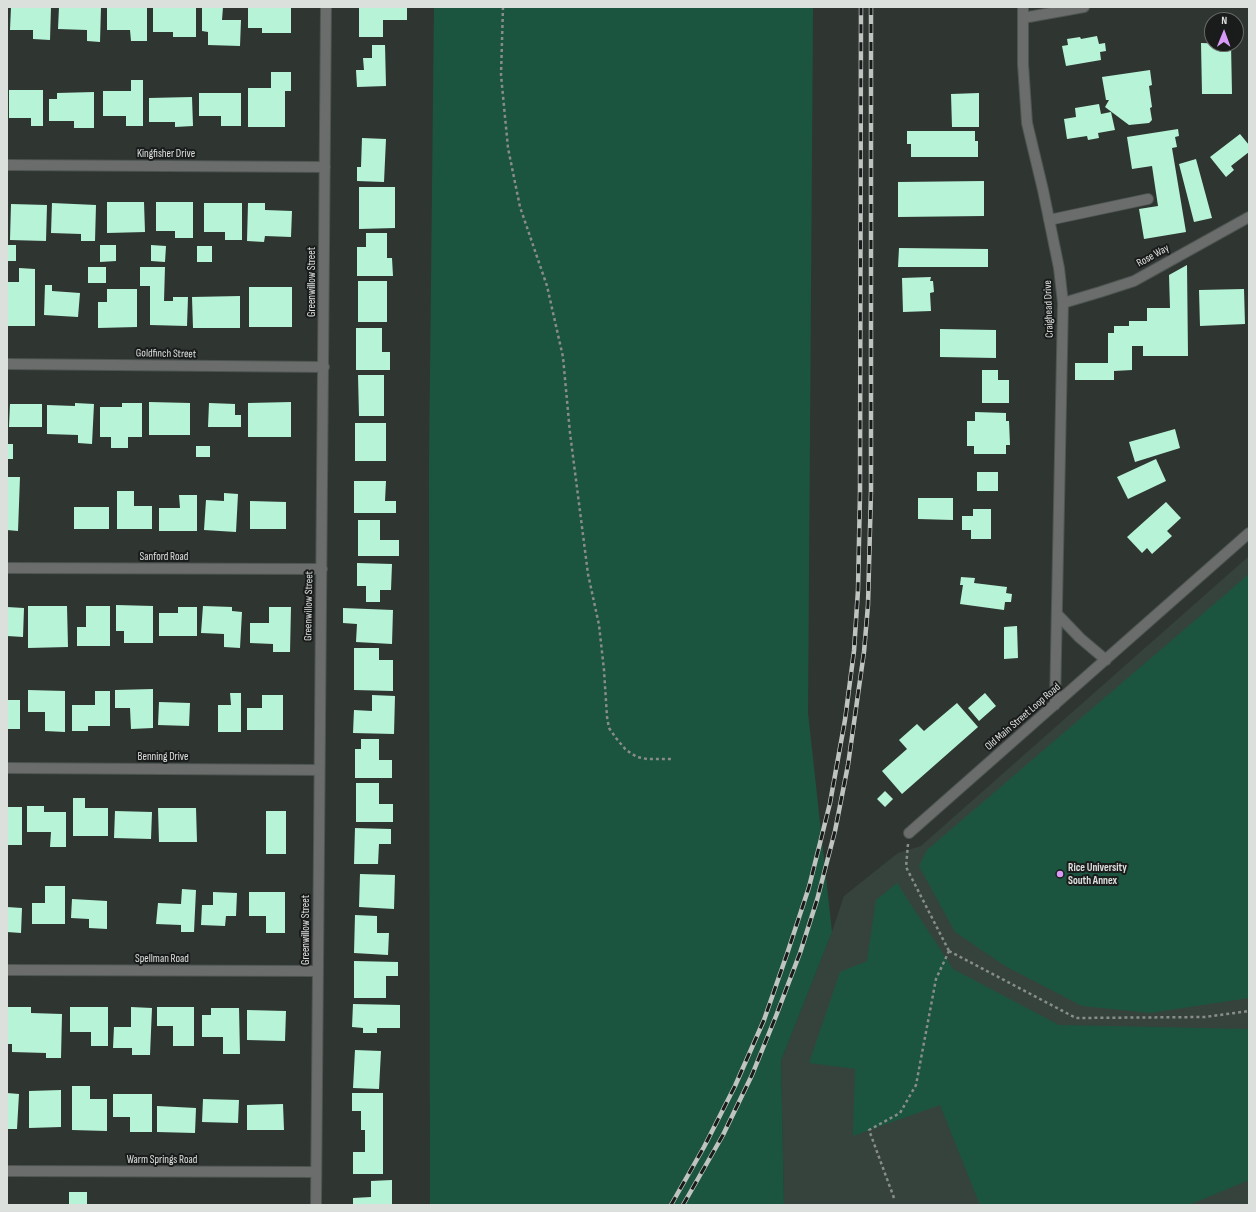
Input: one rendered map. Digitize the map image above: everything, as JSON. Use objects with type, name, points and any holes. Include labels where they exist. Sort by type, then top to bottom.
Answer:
[{"type":"street","name":"Greenwillow Street","points":[[316,1205],[326,7]]},
{"type":"street","name":"Craighead Drive","points":[[1023,7],[1022,64],[1027,123],[1044,190],[1059,268],[1063,303],[1054,706]]},
{"type":"street","points":[[1023,18],[1084,7]]},
{"type":"street","name":"Kingfisher Drive","points":[[7,164],[325,167]]},
{"type":"street","points":[[1049,220],[1148,199]]},
{"type":"street","name":"Rose Way","points":[[1063,303],[1134,281],[1249,217]]},
{"type":"street","name":"Goldfinch Street","points":[[7,364],[324,368]]},
{"type":"street","name":"Old Main Street Loop Road","points":[[910,833],[1249,533]]},
{"type":"street","name":"Sanford Road","points":[[7,568],[322,569]]},
{"type":"street","points":[[1057,614],[1080,638],[1106,660]]},
{"type":"street","name":"Benning Drive","points":[[7,768],[319,770]]},
{"type":"street","name":"Spellman Road","points":[[7,970],[318,972]]},
{"type":"street","name":"Warm Springs Road","points":[[7,1171],[316,1172]]},
{"type":"path","points":[[502,7],[501,75],[508,148],[520,207],[547,286],[563,357],[570,433],[587,566],[599,625],[609,728],[626,750],[637,757],[647,759],[672,759]]},
{"type":"path","points":[[910,833],[906,867],[949,951],[1076,1018],[1205,1017],[1249,1011]]},
{"type":"path","points":[[894,1198],[869,1130],[900,1112],[916,1085],[936,979],[949,951]]},
{"type":"shaded area","name":"Rice University South Annex","points":[[1249,556],[1249,1205],[784,1205],[781,1061],[832,932],[844,896],[898,853],[921,846]]},
{"type":"green space","points":[[434,7],[813,7],[808,713],[832,932],[781,1061],[784,1205],[430,1205],[429,467]]},
{"type":"green space","points":[[1249,574],[1249,998],[1150,1013],[1082,1006],[1005,966],[955,932],[919,866],[927,850]]},
{"type":"green space","points":[[897,883],[953,969],[1059,1025],[1249,1029],[1249,1180],[1189,1205],[980,1205],[940,1105],[853,1136],[855,1069],[809,1063],[840,972],[867,961],[876,900]]},
{"type":"building","points":[[11,7],[51,7],[50,40],[33,39],[33,30],[10,30]]},
{"type":"building","points":[[59,7],[101,7],[100,42],[87,41],[87,30],[58,29]]},
{"type":"building","points":[[107,7],[147,7],[147,41],[131,41],[130,30],[107,30]]},
{"type":"building","points":[[153,7],[196,7],[196,37],[173,37],[173,32],[153,32]]},
{"type":"building","points":[[202,7],[223,7],[222,20],[241,20],[240,46],[208,45],[208,32],[202,31]]},
{"type":"building","points":[[248,7],[291,7],[291,33],[262,33],[262,28],[248,28]]},
{"type":"building","points":[[359,7],[407,7],[407,20],[383,20],[383,37],[359,37]]},
{"type":"building","points":[[1097,36],[1099,44],[1105,43],[1106,51],[1100,52],[1101,60],[1066,66],[1062,46],[1068,45],[1067,39],[1080,37],[1081,39]]},
{"type":"building","points":[[1201,43],[1204,43],[1204,52],[1231,52],[1232,94],[1202,94]]},
{"type":"building","points":[[372,45],[385,45],[386,86],[357,87],[356,70],[364,70],[363,58],[372,58]]},
{"type":"building","points":[[1150,70],[1152,85],[1149,86],[1152,120],[1149,123],[1129,125],[1105,107],[1109,100],[1106,100],[1102,77]]},
{"type":"building","points":[[271,72],[291,72],[291,91],[285,91],[285,127],[248,127],[248,88],[271,88]]},
{"type":"building","points":[[131,80],[143,80],[143,126],[126,126],[126,116],[103,116],[103,91],[131,91]]},
{"type":"building","points":[[9,90],[43,90],[43,126],[31,126],[31,118],[9,118]]},
{"type":"building","points":[[94,92],[94,128],[74,128],[74,121],[49,121],[49,99],[57,99],[57,93]]},
{"type":"building","points":[[199,93],[241,93],[241,126],[221,126],[221,116],[199,116]]},
{"type":"building","points":[[979,93],[979,127],[952,127],[951,94]]},
{"type":"building","points":[[192,97],[193,126],[175,127],[175,122],[149,122],[149,98]]},
{"type":"building","points":[[1099,104],[1101,114],[1111,112],[1115,130],[1098,133],[1099,138],[1088,140],[1087,136],[1067,139],[1064,119],[1076,117],[1075,108]]},
{"type":"building","points":[[1178,129],[1179,136],[1175,137],[1177,147],[1172,148],[1186,232],[1144,239],[1139,209],[1158,206],[1152,166],[1132,169],[1127,137]]},
{"type":"building","points":[[907,131],[975,131],[975,141],[978,141],[978,157],[911,157],[911,144],[907,144]]},
{"type":"building","points":[[1240,134],[1249,145],[1249,152],[1231,166],[1234,170],[1226,177],[1210,157]]},
{"type":"building","points":[[362,138],[386,139],[384,182],[357,181],[357,167],[361,167]]},
{"type":"building","points":[[1196,159],[1212,218],[1194,222],[1179,164]]},
{"type":"building","points":[[984,181],[984,216],[898,217],[898,182]]},
{"type":"building","points":[[359,187],[395,187],[395,228],[359,229]]},
{"type":"building","points":[[107,202],[144,202],[145,232],[107,233]]},
{"type":"building","points":[[156,202],[193,202],[193,238],[175,238],[175,231],[156,231]]},
{"type":"building","points":[[52,203],[96,205],[95,241],[81,241],[81,234],[51,233]]},
{"type":"building","points":[[204,203],[242,203],[242,240],[225,240],[225,232],[204,232]]},
{"type":"building","points":[[248,203],[265,203],[265,210],[292,211],[291,237],[265,236],[264,242],[247,241]]},
{"type":"building","points":[[11,204],[47,205],[46,241],[10,240]]},
{"type":"building","points":[[366,233],[387,233],[387,258],[392,258],[393,276],[357,276],[357,247],[366,247]]},
{"type":"building","points":[[7,245],[16,245],[16,261],[7,261]]},
{"type":"building","points":[[100,245],[116,245],[116,261],[100,262]]},
{"type":"building","points":[[151,245],[166,246],[165,262],[151,261]]},
{"type":"building","points":[[197,246],[212,246],[212,262],[197,262]]},
{"type":"building","points":[[899,248],[988,249],[988,267],[898,267]]},
{"type":"building","points":[[1187,265],[1188,356],[1143,356],[1143,346],[1132,346],[1132,370],[1114,371],[1114,380],[1075,380],[1075,363],[1108,363],[1108,333],[1114,333],[1114,326],[1129,326],[1129,321],[1147,321],[1147,308],[1170,308],[1169,275]]},
{"type":"building","points":[[88,267],[106,267],[106,283],[88,283]]},
{"type":"building","points":[[140,267],[165,267],[164,301],[173,301],[173,297],[188,297],[187,326],[150,325],[150,286],[140,286]]},
{"type":"building","points":[[19,268],[35,269],[35,326],[7,326],[7,282],[19,282]]},
{"type":"building","points":[[931,277],[930,281],[933,281],[934,292],[930,293],[931,311],[903,312],[902,278]]},
{"type":"building","points":[[358,281],[387,281],[387,322],[358,322]]},
{"type":"building","points":[[45,285],[52,285],[52,291],[80,293],[78,317],[44,315]]},
{"type":"building","points":[[249,287],[292,287],[292,327],[249,327]]},
{"type":"building","points":[[107,289],[137,289],[137,327],[98,328],[98,302],[107,302]]},
{"type":"building","points":[[1244,289],[1245,324],[1200,326],[1199,290]]},
{"type":"building","points":[[240,296],[240,328],[193,328],[192,297]]},
{"type":"building","points":[[356,328],[382,328],[382,352],[390,352],[390,370],[356,370]]},
{"type":"building","points":[[940,329],[996,330],[996,358],[940,357]]},
{"type":"building","points":[[982,370],[998,370],[998,380],[1009,380],[1009,403],[982,403]]},
{"type":"building","points":[[358,375],[384,375],[384,416],[359,416]]},
{"type":"building","points":[[149,402],[190,403],[190,435],[149,435]]},
{"type":"building","points":[[291,402],[291,437],[248,437],[248,403]]},
{"type":"building","points":[[75,403],[94,404],[92,444],[78,443],[78,435],[47,434],[47,405],[75,406]]},
{"type":"building","points":[[122,403],[142,403],[142,437],[128,437],[128,448],[111,448],[111,437],[100,437],[100,407],[122,407]]},
{"type":"building","points":[[209,403],[235,404],[235,415],[241,415],[241,427],[208,427]]},
{"type":"building","points":[[10,404],[42,404],[42,427],[9,427]]},
{"type":"building","points":[[975,412],[1006,413],[1006,421],[1009,421],[1010,445],[1006,445],[1006,454],[974,454],[974,446],[967,446],[967,421],[975,421]]},
{"type":"building","points":[[355,423],[386,423],[386,461],[355,461]]},
{"type":"building","points":[[1175,429],[1180,448],[1135,462],[1129,442]]},
{"type":"building","points":[[7,444],[13,444],[13,459],[7,459]]},
{"type":"building","points":[[196,446],[210,446],[210,457],[196,457]]},
{"type":"building","points":[[1156,459],[1166,481],[1128,499],[1117,477]]},
{"type":"building","points":[[977,472],[998,472],[998,491],[977,491]]},
{"type":"building","points":[[7,477],[20,477],[18,531],[7,530]]},
{"type":"building","points":[[354,481],[386,481],[385,501],[396,501],[396,513],[354,513]]},
{"type":"building","points":[[117,491],[134,491],[134,506],[152,506],[152,529],[117,529]]},
{"type":"building","points":[[224,493],[238,494],[236,532],[204,530],[206,500],[224,501]]},
{"type":"building","points":[[179,495],[197,495],[197,531],[159,531],[159,508],[180,508]]},
{"type":"building","points":[[918,498],[953,498],[953,520],[918,519]]},
{"type":"building","points":[[250,501],[286,502],[286,529],[250,529]]},
{"type":"building","points":[[1166,502],[1181,518],[1167,531],[1172,536],[1152,554],[1147,548],[1142,553],[1127,537]]},
{"type":"building","points":[[74,507],[109,507],[109,529],[74,529]]},
{"type":"building","points":[[973,509],[991,509],[991,539],[971,539],[971,530],[962,530],[962,516],[973,516]]},
{"type":"building","points":[[358,520],[380,520],[380,540],[399,540],[399,556],[358,556]]},
{"type":"building","points":[[357,563],[392,564],[391,590],[380,590],[380,602],[366,602],[366,586],[357,586]]},
{"type":"building","points":[[961,577],[975,578],[974,583],[1007,587],[1006,593],[1012,594],[1011,602],[1005,602],[1004,610],[960,604],[963,585],[960,585]]},
{"type":"building","points":[[116,605],[153,606],[153,643],[124,643],[124,631],[116,631]]},
{"type":"building","points":[[28,606],[67,606],[68,647],[28,648]]},
{"type":"building","points":[[86,606],[110,606],[110,646],[77,646],[77,627],[86,627]]},
{"type":"building","points":[[203,606],[232,607],[232,611],[242,612],[240,648],[224,647],[224,634],[201,633]]},
{"type":"building","points":[[7,607],[24,608],[23,637],[7,636]]},
{"type":"building","points":[[178,607],[197,607],[197,636],[159,636],[159,613],[178,613]]},
{"type":"building","points":[[269,607],[291,607],[290,652],[273,652],[273,644],[250,643],[250,623],[269,623]]},
{"type":"building","points":[[343,608],[393,610],[392,644],[356,642],[357,624],[343,623]]},
{"type":"building","points":[[1017,626],[1018,658],[1004,659],[1004,627]]},
{"type":"building","points":[[354,648],[379,648],[379,660],[393,660],[393,691],[354,690]]},
{"type":"building","points":[[153,689],[153,728],[131,729],[130,708],[115,708],[115,690]]},
{"type":"building","points":[[28,690],[65,691],[65,732],[45,731],[45,712],[28,712]]},
{"type":"building","points":[[95,691],[110,691],[110,726],[88,726],[88,731],[72,731],[72,705],[95,705]]},
{"type":"building","points":[[230,693],[241,693],[241,732],[218,732],[218,705],[231,705]]},
{"type":"building","points":[[985,693],[996,706],[979,721],[968,708]]},
{"type":"building","points":[[262,695],[283,695],[283,730],[247,730],[247,708],[262,708]]},
{"type":"building","points":[[372,695],[395,696],[394,734],[353,733],[354,710],[372,711]]},
{"type":"building","points":[[7,700],[20,700],[20,729],[7,729]]},
{"type":"building","points":[[159,702],[190,703],[189,726],[158,725]]},
{"type":"building","points":[[957,703],[978,727],[902,794],[882,771],[907,749],[899,740],[917,724],[924,731]]},
{"type":"building","points":[[361,739],[379,739],[379,760],[392,760],[392,778],[355,778],[355,749],[361,749]]},
{"type":"building","points":[[356,783],[379,783],[379,804],[393,804],[393,822],[356,822]]},
{"type":"building","points":[[885,791],[893,799],[885,807],[877,799]]},
{"type":"building","points":[[73,798],[85,798],[85,808],[108,808],[108,836],[73,836]]},
{"type":"building","points":[[27,806],[44,806],[44,812],[66,812],[66,847],[50,847],[51,832],[27,832]]},
{"type":"building","points":[[7,807],[22,807],[22,845],[7,845]]},
{"type":"building","points":[[158,808],[196,808],[197,842],[159,842]]},
{"type":"building","points":[[115,811],[152,812],[151,839],[114,838]]},
{"type":"building","points":[[266,811],[286,811],[286,854],[266,854]]},
{"type":"building","points":[[355,828],[391,829],[391,844],[379,844],[378,864],[354,864]]},
{"type":"building","points":[[360,874],[395,875],[394,909],[359,907]]},
{"type":"building","points":[[45,886],[65,886],[65,924],[32,924],[32,903],[45,903]]},
{"type":"building","points":[[182,889],[196,890],[194,932],[181,932],[181,925],[156,924],[158,903],[181,904]]},
{"type":"building","points":[[213,892],[237,893],[236,916],[226,916],[225,926],[201,925],[202,905],[213,905]]},
{"type":"building","points":[[249,892],[285,892],[285,933],[266,933],[266,916],[249,916]]},
{"type":"building","points":[[72,899],[107,901],[107,929],[89,928],[89,919],[71,918]]},
{"type":"building","points":[[7,907],[22,908],[21,933],[7,932]]},
{"type":"building","points":[[355,915],[377,916],[377,933],[389,933],[388,955],[354,953]]},
{"type":"building","points":[[354,961],[398,962],[398,976],[386,976],[386,998],[354,998]]},
{"type":"building","points":[[353,1004],[400,1005],[400,1028],[377,1028],[377,1033],[363,1033],[363,1028],[352,1027]]},
{"type":"building","points":[[7,1007],[31,1007],[31,1013],[62,1014],[61,1058],[46,1058],[46,1053],[12,1052],[12,1044],[7,1044]]},
{"type":"building","points":[[70,1007],[108,1007],[108,1046],[91,1046],[91,1032],[70,1032]]},
{"type":"building","points":[[131,1007],[152,1008],[150,1055],[132,1055],[132,1048],[113,1048],[114,1027],[131,1027]]},
{"type":"building","points":[[157,1007],[194,1007],[194,1046],[173,1046],[173,1026],[157,1026]]},
{"type":"building","points":[[211,1008],[239,1008],[240,1054],[223,1054],[223,1037],[202,1037],[202,1015],[211,1015]]},
{"type":"building","points":[[247,1010],[286,1011],[285,1041],[247,1040]]},
{"type":"building","points":[[355,1050],[381,1051],[379,1089],[353,1088]]},
{"type":"building","points":[[72,1086],[90,1086],[90,1099],[107,1099],[107,1131],[72,1130]]},
{"type":"building","points":[[61,1090],[61,1127],[29,1128],[29,1091]]},
{"type":"building","points":[[7,1093],[19,1094],[17,1129],[7,1129]]},
{"type":"building","points":[[352,1093],[383,1093],[383,1174],[353,1174],[353,1152],[365,1152],[365,1130],[361,1130],[361,1111],[352,1111]]},
{"type":"building","points":[[113,1094],[152,1094],[152,1132],[130,1132],[130,1117],[113,1117]]},
{"type":"building","points":[[203,1099],[239,1100],[238,1123],[202,1122]]},
{"type":"building","points":[[283,1104],[284,1130],[247,1130],[247,1105]]},
{"type":"building","points":[[157,1106],[196,1108],[195,1133],[157,1132]]},
{"type":"building","points":[[392,1180],[392,1205],[353,1205],[353,1198],[371,1197],[371,1181]]},
{"type":"building","points":[[69,1192],[87,1192],[87,1205],[69,1205]]},
{"type":"railway","points":[[671,1205],[704,1147],[735,1086],[764,1020],[809,887],[830,803],[845,720],[854,651],[858,590],[860,493],[861,7]]},
{"type":"railway","points":[[683,1205],[723,1135],[752,1075],[800,953],[817,900],[835,831],[848,765],[864,652],[868,605],[871,491],[871,7]]},
{"type":"place","name":"Rice University South Annex","points":[[1060,874]]}]
